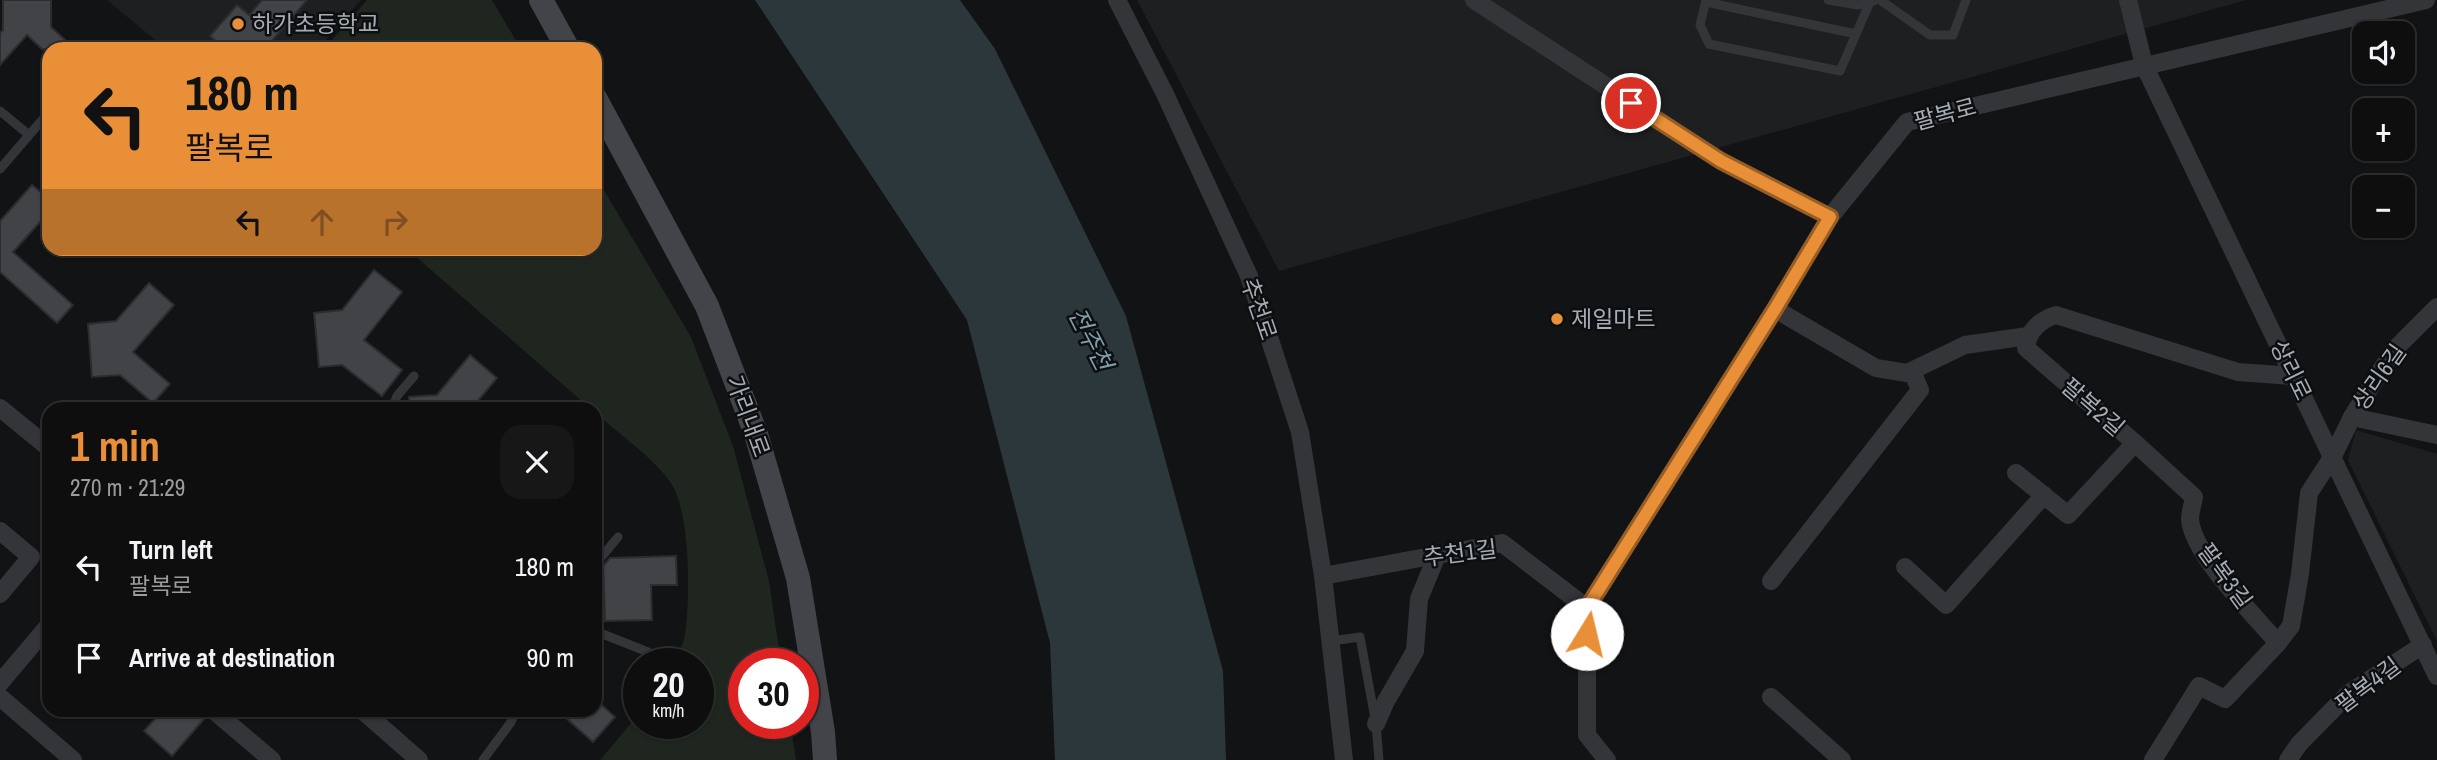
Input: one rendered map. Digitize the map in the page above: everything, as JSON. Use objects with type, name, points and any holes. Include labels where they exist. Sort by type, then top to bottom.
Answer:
[{"type":"street","points":[[541,0],[564,42]]},
{"type":"street","name":"추천로","points":[[1117,0],[1165,94],[1249,276],[1300,432],[1332,641],[1344,760]]},
{"type":"street","points":[[1474,0],[1721,161],[1830,217]]},
{"type":"street","name":"상리로","points":[[2128,0],[2144,65],[2437,676]]},
{"type":"street","name":"팔복로","points":[[1587,608],[1830,217],[1907,122],[2426,0]]},
{"type":"street","name":"가리내로","points":[[602,111],[706,306],[756,434],[798,578],[823,732],[825,760]]},
{"type":"street","name":"상리6길","points":[[2333,456],[2352,416],[2393,351],[2437,307]]},
{"type":"street","points":[[1775,309],[1876,368],[1906,373],[1965,345],[2028,336],[2046,318],[2056,315],[2238,372],[2293,376]]},
{"type":"street","name":"팔복2길","points":[[2016,473],[2068,515],[2135,443],[2026,348],[2028,336]]},
{"type":"street","points":[[1771,581],[1920,390],[1912,371]]},
{"type":"street","points":[[0,408],[42,442]]},
{"type":"street","points":[[2352,416],[2437,435]]},
{"type":"street","name":"팔복3길","points":[[2135,443],[2194,497],[2190,520],[2199,545],[2213,567],[2278,643]]},
{"type":"street","points":[[2152,760],[2199,686],[2225,699],[2278,643],[2291,625],[2309,493],[2333,456]]},
{"type":"street","points":[[1905,567],[1947,605],[2044,495]]},
{"type":"street","points":[[0,531],[31,557],[0,594]]},
{"type":"street","name":"추천1길","points":[[1323,576],[1502,543],[1587,608]]},
{"type":"street","points":[[1376,724],[1415,651],[1419,599],[1437,555]]},
{"type":"street","points":[[1587,608],[1587,735],[1607,760]]},
{"type":"street","points":[[0,683],[42,633]]},
{"type":"street","name":"팔복4길","points":[[2288,760],[2299,744],[2349,693],[2423,645]]},
{"type":"street","points":[[0,697],[74,760]]},
{"type":"street","points":[[1771,697],[1842,760]]},
{"type":"street","points":[[221,717],[272,760]]},
{"type":"street","points":[[370,717],[419,760]]},
{"type":"lane","points":[[1828,0],[1858,5],[1875,1],[1930,35],[1953,35],[1966,0]]},
{"type":"lane","points":[[1856,34],[1706,1],[1700,25],[1709,44],[1840,71],[1856,34],[1875,1]]},
{"type":"lane","points":[[0,111],[29,135]]},
{"type":"lane","points":[[0,169],[42,120]]},
{"type":"lane","points":[[394,402],[414,376]]},
{"type":"lane","points":[[602,556],[618,537]]},
{"type":"lane","points":[[602,634],[638,648]]},
{"type":"lane","points":[[1332,641],[1360,637],[1376,724],[1379,760]]},
{"type":"lane","points":[[483,760],[513,717]]},
{"type":"shaded area","name":"하가초등학교","points":[[107,0],[361,0],[324,42],[158,42]]},
{"type":"shaded area","points":[[367,0],[492,0],[517,42],[330,42]]},
{"type":"shaded area","points":[[1137,0],[2246,0],[1279,271]]},
{"type":"shaded area","points":[[602,187],[691,337],[733,446],[769,581],[779,648],[728,648],[728,739],[793,739],[796,760],[600,760],[623,733],[623,739],[714,739],[714,648],[681,648],[685,636],[687,612],[687,553],[677,496],[664,474],[602,419],[602,402],[583,402],[415,256],[602,256]]},
{"type":"shaded area","points":[[2356,430],[2437,454],[2437,641],[2348,460]]},
{"type":"water","name":"전주천","points":[[755,0],[960,0],[995,49],[1126,316],[1223,671],[1226,760],[1055,760],[1050,643],[967,320]]},
{"type":"building","points":[[3,0],[51,0],[51,27],[67,42],[42,42],[42,49],[27,35],[0,65],[0,33],[3,30]]},
{"type":"building","points":[[262,0],[307,0],[271,42],[217,42],[210,36],[237,5],[249,15]]},
{"type":"building","points":[[32,185],[42,193],[42,220],[13,252],[73,305],[57,323],[0,272],[0,221]]},
{"type":"building","points":[[374,270],[402,292],[364,340],[402,370],[382,396],[342,365],[319,367],[314,313],[342,310]]},
{"type":"building","points":[[149,283],[174,305],[133,352],[170,384],[154,402],[120,375],[92,377],[88,324],[116,321]]},
{"type":"building","points":[[470,355],[497,378],[477,402],[409,402],[409,397],[437,395]]},
{"type":"building","points":[[676,556],[677,585],[651,585],[652,620],[605,621],[603,566],[610,558]]},
{"type":"building","points":[[602,705],[615,717],[593,742],[565,717],[602,717]]},
{"type":"building","points":[[157,717],[204,719],[172,756],[144,731]]},
{"type":"place","name":"하가초등학교","points":[[238,24]]},
{"type":"place","name":"제일마트","points":[[1557,319]]},
{"type":"route","points":[[1587,634],[1587,608],[1830,217],[1721,161],[1631,103]]}]
